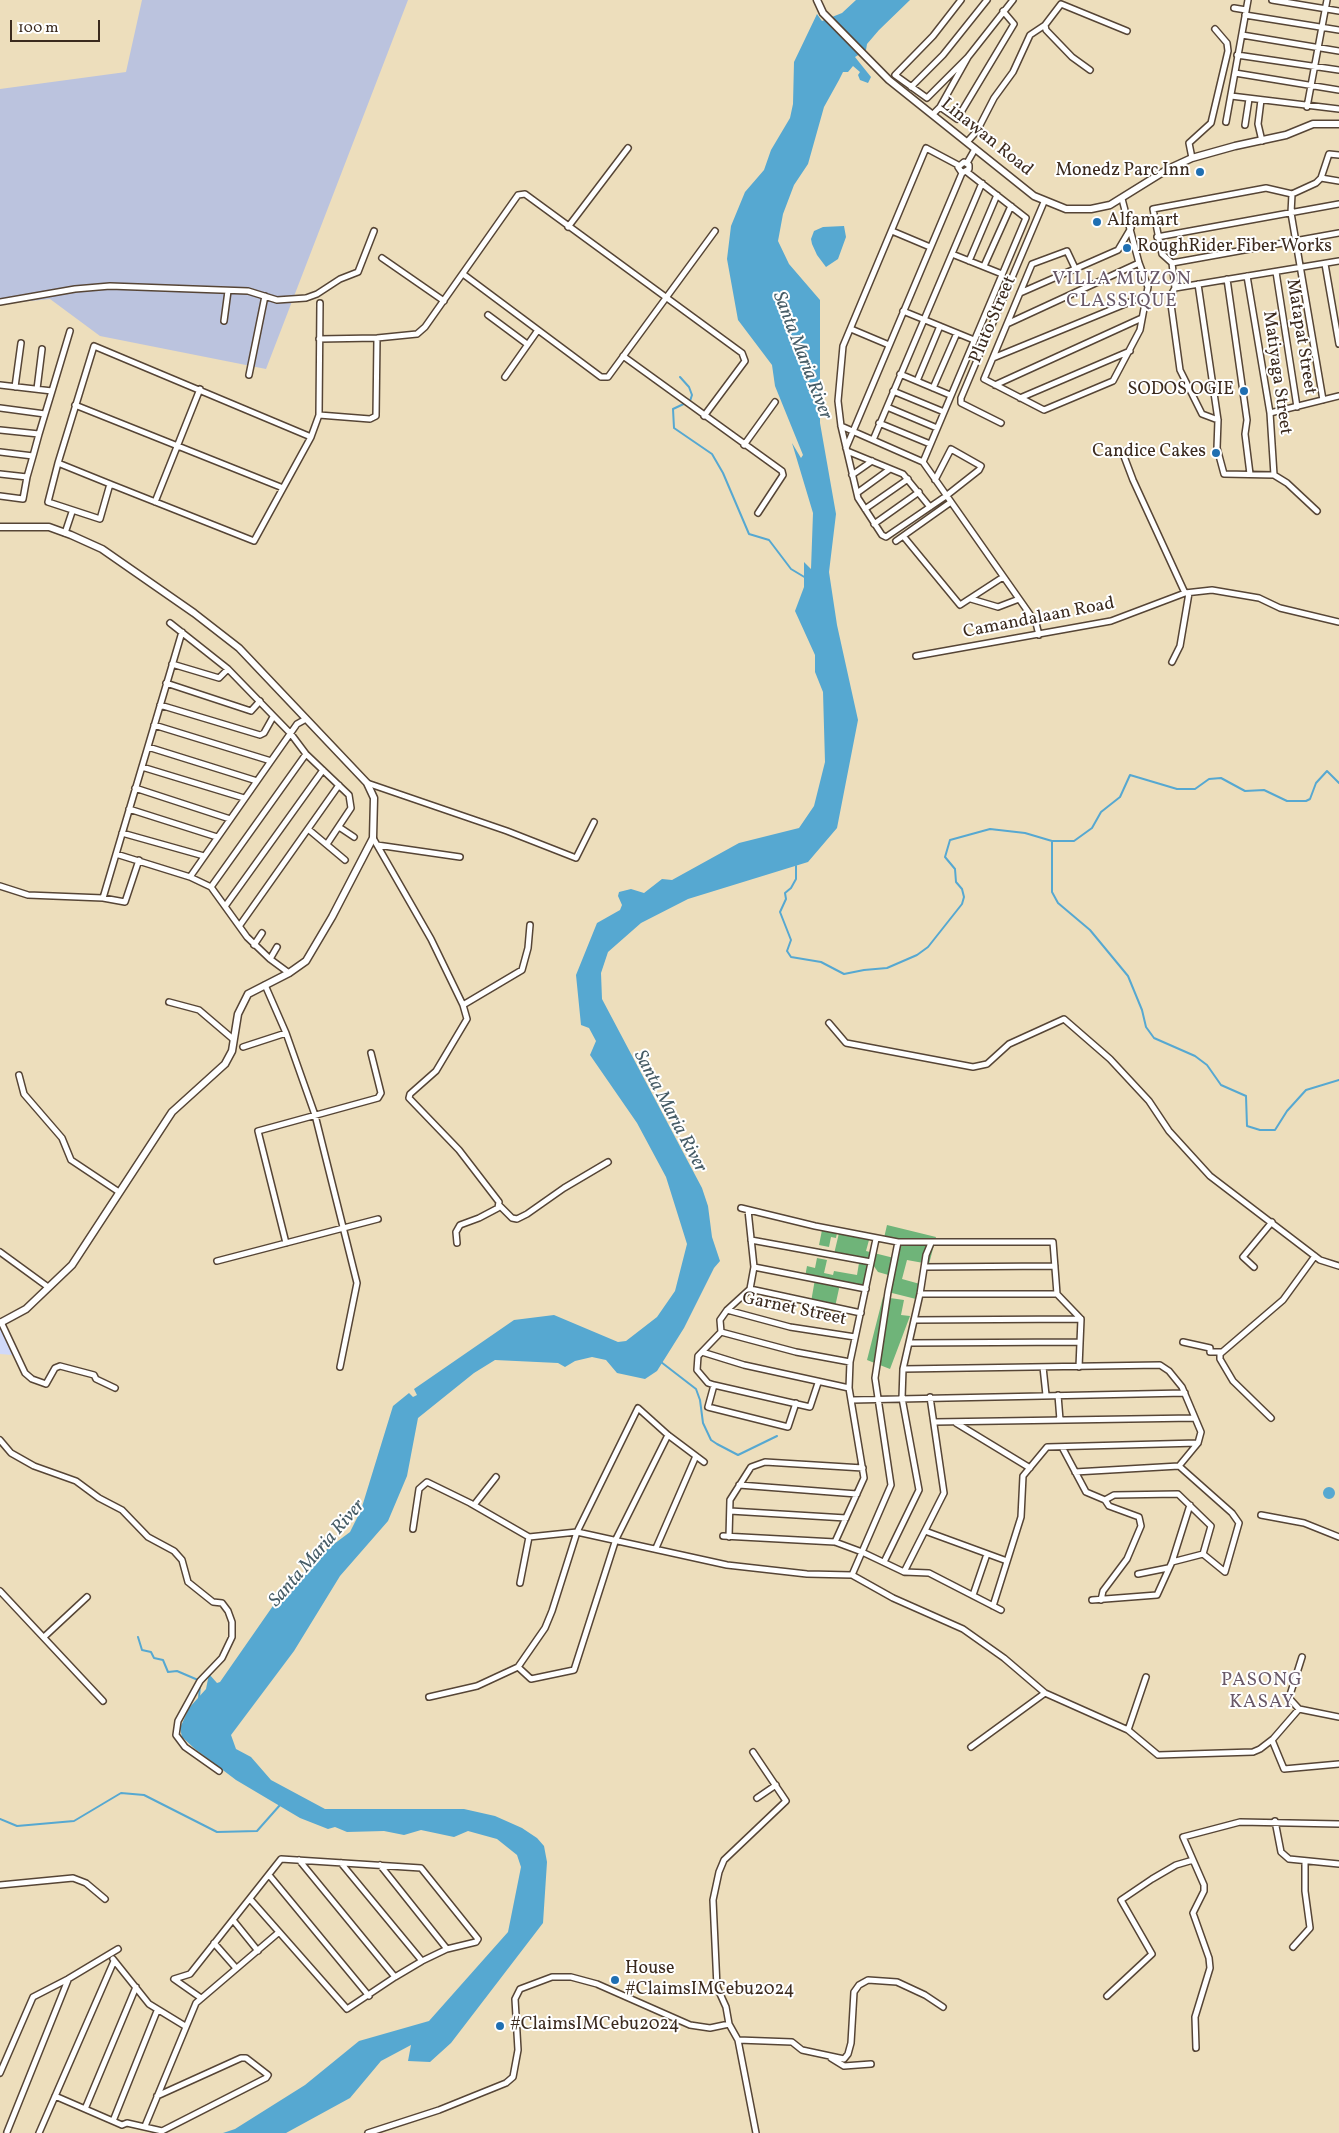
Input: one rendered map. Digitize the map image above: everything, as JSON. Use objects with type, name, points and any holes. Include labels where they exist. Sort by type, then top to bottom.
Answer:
[{"type":"street","name":"Linawan Road","points":[[817,0],[823,13],[864,58],[1034,196],[1044,202],[1066,209],[1090,209],[1110,205],[1168,169],[1192,158],[1286,135],[1312,124],[1339,124]]},
{"type":"street","points":[[961,0],[933,36],[895,75],[928,98],[968,58]]},
{"type":"street","points":[[911,87],[943,55],[987,0]]},
{"type":"street","points":[[933,114],[940,107],[968,58],[1013,0]]},
{"type":"street","points":[[1226,122],[1248,0]]},
{"type":"street","points":[[1272,0],[1339,11]]},
{"type":"street","points":[[1307,107],[1320,27],[1327,0]]},
{"type":"street","points":[[967,142],[977,131],[994,98],[1013,72],[1030,35],[1045,25],[1061,4],[1127,32]]},
{"type":"street","points":[[1234,8],[1245,12],[1339,30]]},
{"type":"street","points":[[940,107],[957,119],[1014,24],[1003,11]]},
{"type":"street","points":[[1045,25],[1046,30],[1072,57],[1090,70]]},
{"type":"street","points":[[1192,158],[1189,143],[1211,123],[1228,51],[1227,44],[1215,30]]},
{"type":"street","points":[[1242,35],[1339,51]]},
{"type":"street","points":[[1237,55],[1339,70]]},
{"type":"street","points":[[1234,73],[1339,90]]},
{"type":"street","points":[[1231,96],[1307,107],[1339,109]]},
{"type":"street","points":[[1245,125],[1249,99]]},
{"type":"street","points":[[1261,100],[1258,124],[1262,141]]},
{"type":"street","points":[[568,226],[628,148]]},
{"type":"street","points":[[935,480],[951,449],[981,466],[980,470],[946,496],[886,537],[874,524],[857,494],[841,426],[838,400],[844,346],[926,148],[958,164],[967,163]]},
{"type":"street","points":[[847,450],[930,247],[964,172],[969,169],[967,163],[975,149]]},
{"type":"street","points":[[1218,420],[1202,414],[1180,370],[1170,297],[1175,288],[1172,264],[1162,254],[1157,237],[1153,208],[1266,188],[1292,194],[1316,183],[1321,178],[1329,154],[1339,155]]},
{"type":"street","points":[[923,462],[1026,218],[982,183],[958,169],[958,164]]},
{"type":"street","points":[[1321,178],[1339,181]]},
{"type":"street","points":[[873,440],[982,183]]},
{"type":"street","points":[[319,339],[377,338],[417,334],[425,327],[444,301],[518,195],[525,194],[742,353],[745,361],[704,416]]},
{"type":"street","points":[[1292,194],[1292,213],[1296,240],[1323,400]]},
{"type":"street","points":[[969,261],[996,195]]},
{"type":"street","points":[[1020,398],[1131,350],[1142,318],[1148,288],[1139,263],[1122,199]]},
{"type":"street","points":[[1001,423],[961,403],[961,398],[1044,202]]},
{"type":"street","points":[[1157,237],[1339,204]]},
{"type":"street","points":[[984,266],[1011,206]]},
{"type":"street","points":[[1020,293],[1118,250],[1131,228]]},
{"type":"street","points":[[0,302],[75,289],[110,286],[248,291],[277,300],[306,298],[317,294],[340,279],[358,272],[374,231]]},
{"type":"street","points":[[463,274],[601,377],[608,377],[715,231]]},
{"type":"street","points":[[892,231],[930,247]]},
{"type":"street","points":[[1172,264],[1339,233]]},
{"type":"street","name":"Pluto Street","points":[[1075,268],[1067,251],[1032,264],[984,379],[1044,410],[1113,381],[1131,350]]},
{"type":"street","points":[[952,254],[1002,274]]},
{"type":"street","points":[[382,258],[444,301]]},
{"type":"street","points":[[1175,288],[1339,261]]},
{"type":"street","points":[[1008,323],[1139,263]]},
{"type":"street","points":[[1325,264],[1339,344]]},
{"type":"street","name":"Matapat Street","points":[[1276,272],[1297,407]]},
{"type":"street","name":"Matiyaga Street","points":[[1247,276],[1270,413],[1274,475]]},
{"type":"street","points":[[1226,279],[1247,420],[1245,434],[1250,474]]},
{"type":"street","points":[[1198,284],[1218,420],[1217,448],[1224,474],[1274,475],[1287,483],[1317,511]]},
{"type":"street","points":[[224,321],[228,291]]},
{"type":"street","points":[[993,359],[1071,324],[1147,295]]},
{"type":"street","points":[[249,375],[265,296]]},
{"type":"street","points":[[58,463],[254,540],[311,437],[319,416],[320,303]]},
{"type":"street","points":[[903,311],[974,340]]},
{"type":"street","points":[[488,315],[527,344]]},
{"type":"street","points":[[995,385],[1142,318]]},
{"type":"street","points":[[917,381],[940,326]]},
{"type":"street","points":[[851,328],[889,345]]},
{"type":"street","points":[[504,377],[538,330]]},
{"type":"street","points":[[0,496],[23,499],[39,434],[70,331]]},
{"type":"street","points":[[933,388],[957,333]]},
{"type":"street","points":[[319,416],[370,419],[376,416],[377,338]]},
{"type":"street","points":[[16,387],[21,343]]},
{"type":"street","points":[[110,484],[100,519],[72,512],[48,502],[75,405],[94,346],[311,437]]},
{"type":"street","points":[[37,389],[42,349]]},
{"type":"street","points":[[623,356],[782,471],[783,475],[758,513]]},
{"type":"street","points":[[900,374],[950,395]]},
{"type":"street","points":[[0,385],[52,391]]},
{"type":"street","points":[[155,502],[200,390]]},
{"type":"street","points":[[893,392],[944,412]]},
{"type":"street","points":[[1270,413],[1339,396]]},
{"type":"street","points":[[744,444],[775,402]]},
{"type":"street","points":[[75,405],[282,488]]},
{"type":"street","points":[[886,407],[937,428]]},
{"type":"street","points":[[0,408],[45,414]]},
{"type":"street","points":[[879,423],[930,444]]},
{"type":"street","points":[[841,426],[923,462],[1036,623],[1039,636]]},
{"type":"street","points":[[0,430],[39,434]]},
{"type":"street","points":[[847,450],[908,479],[930,507]]},
{"type":"street","points":[[1122,451],[1133,480],[1187,593],[1180,646],[1172,662]]},
{"type":"street","points":[[0,452],[33,456]]},
{"type":"street","points":[[852,475],[872,461]]},
{"type":"street","points":[[857,494],[890,469]]},
{"type":"street","points":[[0,474],[27,477]]},
{"type":"street","points":[[865,509],[908,479]]},
{"type":"street","points":[[874,524],[919,492]]},
{"type":"street","points":[[896,541],[951,502]]},
{"type":"street","points":[[65,532],[72,512]]},
{"type":"street","points":[[0,527],[49,527],[65,532],[102,549],[239,648],[367,783],[374,798],[373,838],[332,917],[306,961],[289,973],[248,994],[238,1014],[232,1051],[225,1064],[172,1112],[72,1265],[26,1309],[0,1323],[24,1373],[32,1379],[46,1384],[55,1368],[60,1366],[94,1375],[96,1379],[115,1388]]},
{"type":"street","points":[[904,536],[960,604],[971,599],[1003,577]]},
{"type":"street","name":"Camandalaan Road","points":[[916,656],[1039,636],[1111,621],[1187,593],[1212,590],[1259,598],[1280,608],[1339,622]]},
{"type":"street","points":[[971,599],[998,607],[1019,599]]},
{"type":"street","points":[[170,622],[228,669],[291,734],[306,754],[349,795],[352,804],[327,844]]},
{"type":"street","points":[[103,898],[182,632]]},
{"type":"street","points":[[172,664],[219,678],[228,669]]},
{"type":"street","points":[[166,683],[251,711],[260,701]]},
{"type":"street","points":[[160,705],[260,735],[273,717]]},
{"type":"street","points":[[190,877],[271,760],[298,724],[306,719]]},
{"type":"street","points":[[154,725],[271,760]]},
{"type":"street","points":[[148,747],[257,781]]},
{"type":"street","points":[[211,887],[306,754]]},
{"type":"street","points":[[142,767],[244,798]]},
{"type":"street","points":[[226,905],[322,770]]},
{"type":"street","points":[[367,783],[507,831],[576,858],[594,822]]},
{"type":"street","points":[[240,925],[339,786]]},
{"type":"street","points":[[136,788],[230,819]]},
{"type":"street","points":[[129,809],[217,837]]},
{"type":"street","points":[[339,827],[354,837]]},
{"type":"street","points":[[308,830],[346,860]]},
{"type":"street","points":[[122,833],[204,856]]},
{"type":"street","points":[[373,838],[431,939],[463,1005],[467,1022],[436,1071],[410,1094],[409,1098],[459,1150],[499,1202],[499,1205],[512,1218],[527,1214],[564,1188],[608,1162]]},
{"type":"street","points":[[378,845],[460,857]]},
{"type":"street","points":[[116,854],[190,877],[211,887],[254,944],[289,973]]},
{"type":"street","points":[[0,886],[28,895],[103,898],[125,902],[139,860]]},
{"type":"street","points":[[463,1005],[522,970],[528,948],[530,925]]},
{"type":"street","points":[[254,944],[262,933]]},
{"type":"street","points":[[270,959],[277,947]]},
{"type":"street","points":[[265,985],[286,1034],[315,1114],[357,1283],[340,1367]]},
{"type":"street","points":[[169,1002],[199,1010],[233,1039]]},
{"type":"street","points":[[829,1023],[846,1043],[973,1067],[987,1064],[1009,1044],[1064,1019],[1110,1059],[1130,1080],[1149,1101],[1169,1131],[1210,1176],[1320,1260],[1339,1266]]},
{"type":"street","points":[[242,1047],[286,1034]]},
{"type":"street","points":[[286,1243],[257,1133],[260,1128],[380,1096],[371,1053]]},
{"type":"street","points":[[19,1075],[24,1094],[62,1138],[71,1160],[119,1192]]},
{"type":"street","points":[[457,1243],[456,1232],[460,1225],[479,1218],[499,1205]]},
{"type":"street","points":[[741,1208],[898,1242],[1053,1242],[1057,1294],[1081,1319],[1079,1367]]},
{"type":"street","points":[[748,1210],[754,1267],[750,1289],[727,1310],[720,1320],[721,1332],[698,1356],[697,1370],[708,1383],[714,1385],[810,1407],[818,1383]]},
{"type":"street","points":[[216,1261],[378,1219]]},
{"type":"street","points":[[1254,1266],[1243,1257],[1272,1222]]},
{"type":"street","points":[[835,1542],[864,1478],[849,1388],[850,1362],[876,1238]]},
{"type":"street","points":[[751,1240],[871,1262]]},
{"type":"street","points":[[852,1575],[891,1485],[875,1378],[888,1292],[898,1242]]},
{"type":"street","points":[[884,1562],[919,1490],[902,1398],[903,1369],[920,1294],[926,1255],[931,1243]]},
{"type":"street","points":[[0,1252],[48,1287]]},
{"type":"street","points":[[1271,1418],[1251,1401],[1233,1381],[1220,1359],[1222,1352],[1283,1300],[1315,1256]]},
{"type":"street","points":[[925,1267],[1055,1266]]},
{"type":"street","points":[[754,1267],[866,1289]]},
{"type":"street","points":[[750,1289],[861,1313]]},
{"type":"street","points":[[920,1294],[1057,1294]]},
{"type":"street","name":"Garnet Street","points":[[727,1310],[790,1327],[855,1337]]},
{"type":"street","points":[[914,1320],[1081,1319]]},
{"type":"street","points":[[721,1332],[796,1352],[850,1362]]},
{"type":"street","points":[[909,1343],[1079,1342]]},
{"type":"street","points":[[1183,1342],[1210,1348],[1210,1352],[1222,1352]]},
{"type":"street","points":[[702,1352],[744,1365],[818,1383],[849,1388]]},
{"type":"street","points":[[903,1369],[1160,1366],[1169,1370],[1184,1392],[1201,1432],[1198,1442],[1179,1466]]},
{"type":"street","points":[[1043,1367],[1046,1395]]},
{"type":"street","points":[[714,1385],[708,1407],[788,1427],[796,1403]]},
{"type":"street","points":[[852,1400],[930,1396],[1184,1392]]},
{"type":"street","points":[[1058,1395],[1060,1420]]},
{"type":"street","points":[[904,1572],[944,1493],[930,1396]]},
{"type":"street","points":[[430,1697],[477,1686],[518,1667],[541,1635],[552,1611],[577,1532],[638,1408],[668,1435],[704,1462]]},
{"type":"street","points":[[935,1422],[1195,1418]]},
{"type":"street","points":[[954,1422],[1030,1468]]},
{"type":"street","points":[[518,1667],[531,1679],[574,1670],[616,1539],[668,1435]]},
{"type":"street","points":[[0,1440],[12,1453],[34,1466],[76,1481],[99,1498],[122,1510],[148,1537],[174,1551],[182,1560],[188,1582],[214,1602],[222,1603],[228,1611],[232,1622],[232,1637],[222,1658],[200,1681],[178,1721],[176,1735],[184,1747],[219,1771]]},
{"type":"street","points":[[993,1606],[1021,1517],[1023,1476],[1047,1448],[1198,1442]]},
{"type":"street","points":[[1062,1447],[1086,1492],[1105,1500],[1109,1506],[1139,1517],[1141,1526],[1127,1559],[1104,1591],[1101,1600]]},
{"type":"street","points":[[656,1548],[696,1456]]},
{"type":"street","points":[[862,1468],[765,1462],[750,1467],[730,1500],[726,1536],[835,1542],[862,1552],[904,1572],[929,1573],[1001,1610]]},
{"type":"street","points":[[1075,1472],[1179,1466],[1232,1513],[1239,1523],[1225,1572],[1203,1554]]},
{"type":"street","points":[[474,1505],[496,1477]]},
{"type":"street","points":[[413,1529],[419,1489],[427,1482],[474,1505],[529,1537],[577,1532],[616,1539],[727,1565],[807,1574],[852,1575],[893,1598],[963,1629],[1004,1658],[1045,1693],[1128,1730],[1154,1753],[1163,1756],[1252,1752],[1260,1749],[1272,1740],[1299,1708]]},
{"type":"street","points":[[739,1485],[857,1494]]},
{"type":"street","points":[[1105,1500],[1114,1495],[1178,1494],[1211,1526],[1203,1554]]},
{"type":"street","points":[[1092,1600],[1157,1595],[1172,1562],[1190,1505]]},
{"type":"street","points":[[730,1511],[846,1518]]},
{"type":"street","points":[[1261,1515],[1304,1523],[1339,1537]]},
{"type":"street","points":[[925,1531],[1007,1561]]},
{"type":"street","points":[[520,1582],[529,1537]]},
{"type":"street","points":[[973,1595],[987,1554]]},
{"type":"street","points":[[1172,1562],[1203,1554]]},
{"type":"street","points":[[1138,1574],[1168,1568]]},
{"type":"street","points":[[0,1591],[104,1701]]},
{"type":"street","points":[[44,1637],[87,1597]]},
{"type":"street","points":[[1302,1657],[1289,1698],[1299,1708],[1339,1717]]},
{"type":"street","points":[[1128,1730],[1146,1677]]},
{"type":"street","points":[[971,1747],[1045,1693]]},
{"type":"street","points":[[1272,1740],[1284,1769],[1339,1764]]},
{"type":"street","points":[[753,1752],[786,1801],[724,1860],[719,1872],[713,1900],[717,1987],[726,2007],[729,2024],[738,2040],[756,2133]]},
{"type":"street","points":[[756,1798],[776,1785]]},
{"type":"street","points":[[1276,1821],[1281,1852],[1289,1860],[1339,1864]]},
{"type":"street","points":[[1196,2048],[1195,2017],[1210,1968],[1209,1958],[1193,1913],[1204,1891],[1183,1838],[1240,1822],[1276,1821],[1339,1824]]},
{"type":"street","points":[[201,1998],[174,1980],[190,1974],[281,1859],[420,1868],[477,1936],[476,1942],[447,1950],[422,1961],[394,1977],[350,2010],[345,2008],[250,1899]]},
{"type":"street","points":[[299,1860],[394,1977]]},
{"type":"street","points":[[1108,1996],[1152,1954],[1121,1900],[1176,1865],[1193,1860]]},
{"type":"street","points":[[1293,1947],[1310,1928],[1305,1891],[1305,1862]]},
{"type":"street","points":[[340,1863],[422,1961]]},
{"type":"street","points":[[380,1865],[447,1950]]},
{"type":"street","points":[[268,1875],[369,1996]]},
{"type":"street","points":[[0,1885],[73,1878],[86,1883],[105,1899]]},
{"type":"street","points":[[233,1920],[258,1952]]},
{"type":"street","points":[[145,2126],[196,2003],[278,1933]]},
{"type":"street","points":[[214,1943],[236,1968]]},
{"type":"street","points":[[0,2073],[30,2000],[110,1955],[118,1948]]},
{"type":"street","points":[[110,1955],[157,2010],[185,2026]]},
{"type":"street","points":[[39,2133],[114,1960]]},
{"type":"street","points":[[368,2133],[439,2110],[506,2083],[512,2077],[518,2050],[515,1999],[520,1990],[552,1977],[571,1977],[597,1984],[690,2025],[710,2028],[729,2024]]},
{"type":"street","points":[[0,2130],[8,2133],[68,1979]]},
{"type":"street","points":[[738,2040],[792,2042],[802,2050],[840,2060],[848,2054],[854,1992],[859,1985],[868,1980],[897,1982],[925,1995],[943,2007]]},
{"type":"street","points":[[85,2109],[136,1987]]},
{"type":"street","points":[[113,2121],[157,2010]]},
{"type":"street","points":[[55,2096],[122,2125],[127,2123],[162,2131],[266,2078],[268,2075],[244,2057],[157,2096]]},
{"type":"street","points":[[831,2058],[844,2066],[871,2064]]},
{"type":"shaded area","points":[[142,0],[408,0],[266,369],[100,336],[50,299],[0,304],[0,89],[126,72]]},
{"type":"shaded area","points":[[6,1325],[16,1350],[12,1355],[0,1354],[0,1328]]},
{"type":"green space","points":[[887,1225],[936,1237],[929,1264],[907,1260],[902,1279],[920,1284],[916,1299],[888,1292],[892,1276],[878,1272],[871,1262],[834,1254],[839,1233],[869,1240],[866,1251],[894,1258],[898,1242],[884,1238]]},
{"type":"green space","points":[[822,1230],[837,1233],[836,1238],[831,1237],[829,1247],[819,1245]]},
{"type":"green space","points":[[817,1258],[827,1260],[824,1273],[833,1275],[834,1271],[857,1275],[859,1263],[869,1265],[866,1289],[840,1284],[835,1307],[828,1310],[826,1314],[818,1312],[823,1305],[811,1302],[815,1279],[805,1277],[807,1266],[815,1268]]},
{"type":"green space","points":[[883,1297],[904,1300],[901,1315],[910,1316],[890,1369],[867,1360]]},
{"type":"water","name":"Santa Maria River","points":[[856,0],[910,0],[879,30],[867,44],[866,50],[855,57],[871,77],[868,83],[860,80],[858,75],[860,72],[853,66],[848,72],[843,72],[824,107],[808,164],[794,185],[783,214],[778,241],[789,264],[820,300],[820,423],[836,514],[829,572],[837,625],[858,720],[837,828],[808,862],[688,899],[641,923],[608,952],[601,973],[602,999],[702,1188],[708,1206],[712,1237],[720,1261],[714,1268],[684,1328],[657,1371],[645,1379],[617,1373],[606,1360],[592,1357],[575,1361],[565,1367],[558,1363],[495,1360],[474,1373],[418,1418],[407,1476],[388,1521],[340,1576],[294,1651],[231,1735],[236,1749],[251,1757],[271,1780],[325,1809],[464,1809],[495,1816],[522,1828],[537,1838],[544,1846],[547,1862],[543,1923],[451,2043],[430,2062],[408,2061],[411,2045],[381,2061],[350,2098],[286,2133],[223,2133],[235,2129],[305,2085],[359,2041],[429,2021],[508,1932],[521,1867],[517,1855],[497,1839],[468,1831],[454,1837],[421,1830],[404,1835],[384,1831],[347,1832],[335,1827],[328,1829],[300,1818],[236,1780],[182,1737],[180,1728],[189,1708],[206,1689],[209,1674],[217,1683],[220,1682],[284,1590],[297,1586],[314,1559],[350,1532],[361,1510],[393,1406],[409,1393],[413,1397],[417,1395],[414,1389],[514,1320],[554,1315],[618,1342],[626,1341],[657,1317],[675,1291],[687,1244],[666,1177],[637,1123],[590,1055],[596,1041],[589,1028],[581,1025],[576,975],[597,923],[620,910],[622,905],[618,896],[619,892],[631,889],[644,893],[662,879],[672,880],[739,843],[799,828],[814,806],[825,762],[823,692],[815,672],[815,655],[795,611],[804,587],[804,562],[811,569],[813,513],[792,443],[801,458],[803,455],[775,386],[772,365],[738,320],[727,259],[731,226],[745,192],[764,170],[771,150],[790,118],[793,104],[794,62],[817,14],[822,21],[842,13]]},
{"type":"water","points":[[844,226],[846,237],[838,259],[826,267],[812,244],[811,239],[814,231],[823,227]]},
{"type":"water","points":[[1331,1487],[1334,1488],[1334,1498],[1327,1499],[1324,1498],[1323,1491],[1324,1488]]},
{"type":"waterway","points":[[680,377],[689,387],[692,395],[690,401],[673,409],[674,428],[712,454],[723,473],[749,534],[769,540],[791,569],[806,578]]},
{"type":"waterway","points":[[796,866],[796,879],[791,888],[785,893],[786,899],[780,912],[791,940],[787,951],[791,957],[821,962],[844,974],[887,968],[917,955],[928,947],[962,904],[964,897],[962,889],[956,882],[955,869],[945,857],[950,840],[990,829],[1025,833],[1052,841],[1074,841],[1092,828],[1101,812],[1120,797],[1130,775],[1177,789],[1195,789],[1209,779],[1221,778],[1245,791],[1264,790],[1287,801],[1306,801],[1310,799],[1316,783],[1327,771],[1339,783]]},
{"type":"waterway","points":[[1052,841],[1052,892],[1058,903],[1090,930],[1128,976],[1142,1010],[1146,1027],[1154,1038],[1195,1056],[1207,1065],[1221,1085],[1246,1096],[1247,1126],[1260,1130],[1275,1130],[1287,1111],[1306,1090],[1339,1080]]},
{"type":"waterway","points":[[661,1362],[696,1389],[700,1400],[703,1423],[711,1440],[717,1444],[738,1455],[777,1436]]},
{"type":"waterway","points":[[138,1637],[142,1650],[151,1652],[154,1658],[163,1660],[168,1672],[177,1671],[198,1680]]},
{"type":"waterway","points":[[199,1699],[200,1684]]},
{"type":"waterway","points":[[0,1819],[17,1826],[74,1821],[121,1793],[144,1795],[217,1832],[257,1831],[280,1805]]},
{"type":"place","name":"Monedz Parc Inn","points":[[1200,172]]},
{"type":"place","name":"Alfamart","points":[[1097,222]]},
{"type":"place","name":"RoughRider Fiber Works","points":[[1127,248]]},
{"type":"place","name":"SODOS OGIE","points":[[1244,391]]},
{"type":"place","name":"Candice Cakes","points":[[1216,453]]},
{"type":"place","name":"House #ClaimsIMCebu2024","points":[[615,1980]]},
{"type":"place","name":"#ClaimsIMCebu2024","points":[[500,2026]]},
{"type":"district","name":"VILLA MUZON CLASSIQUE","points":[[1122,292]]},
{"type":"district","name":"PASONG KASAY","points":[[1262,1693]]}]
